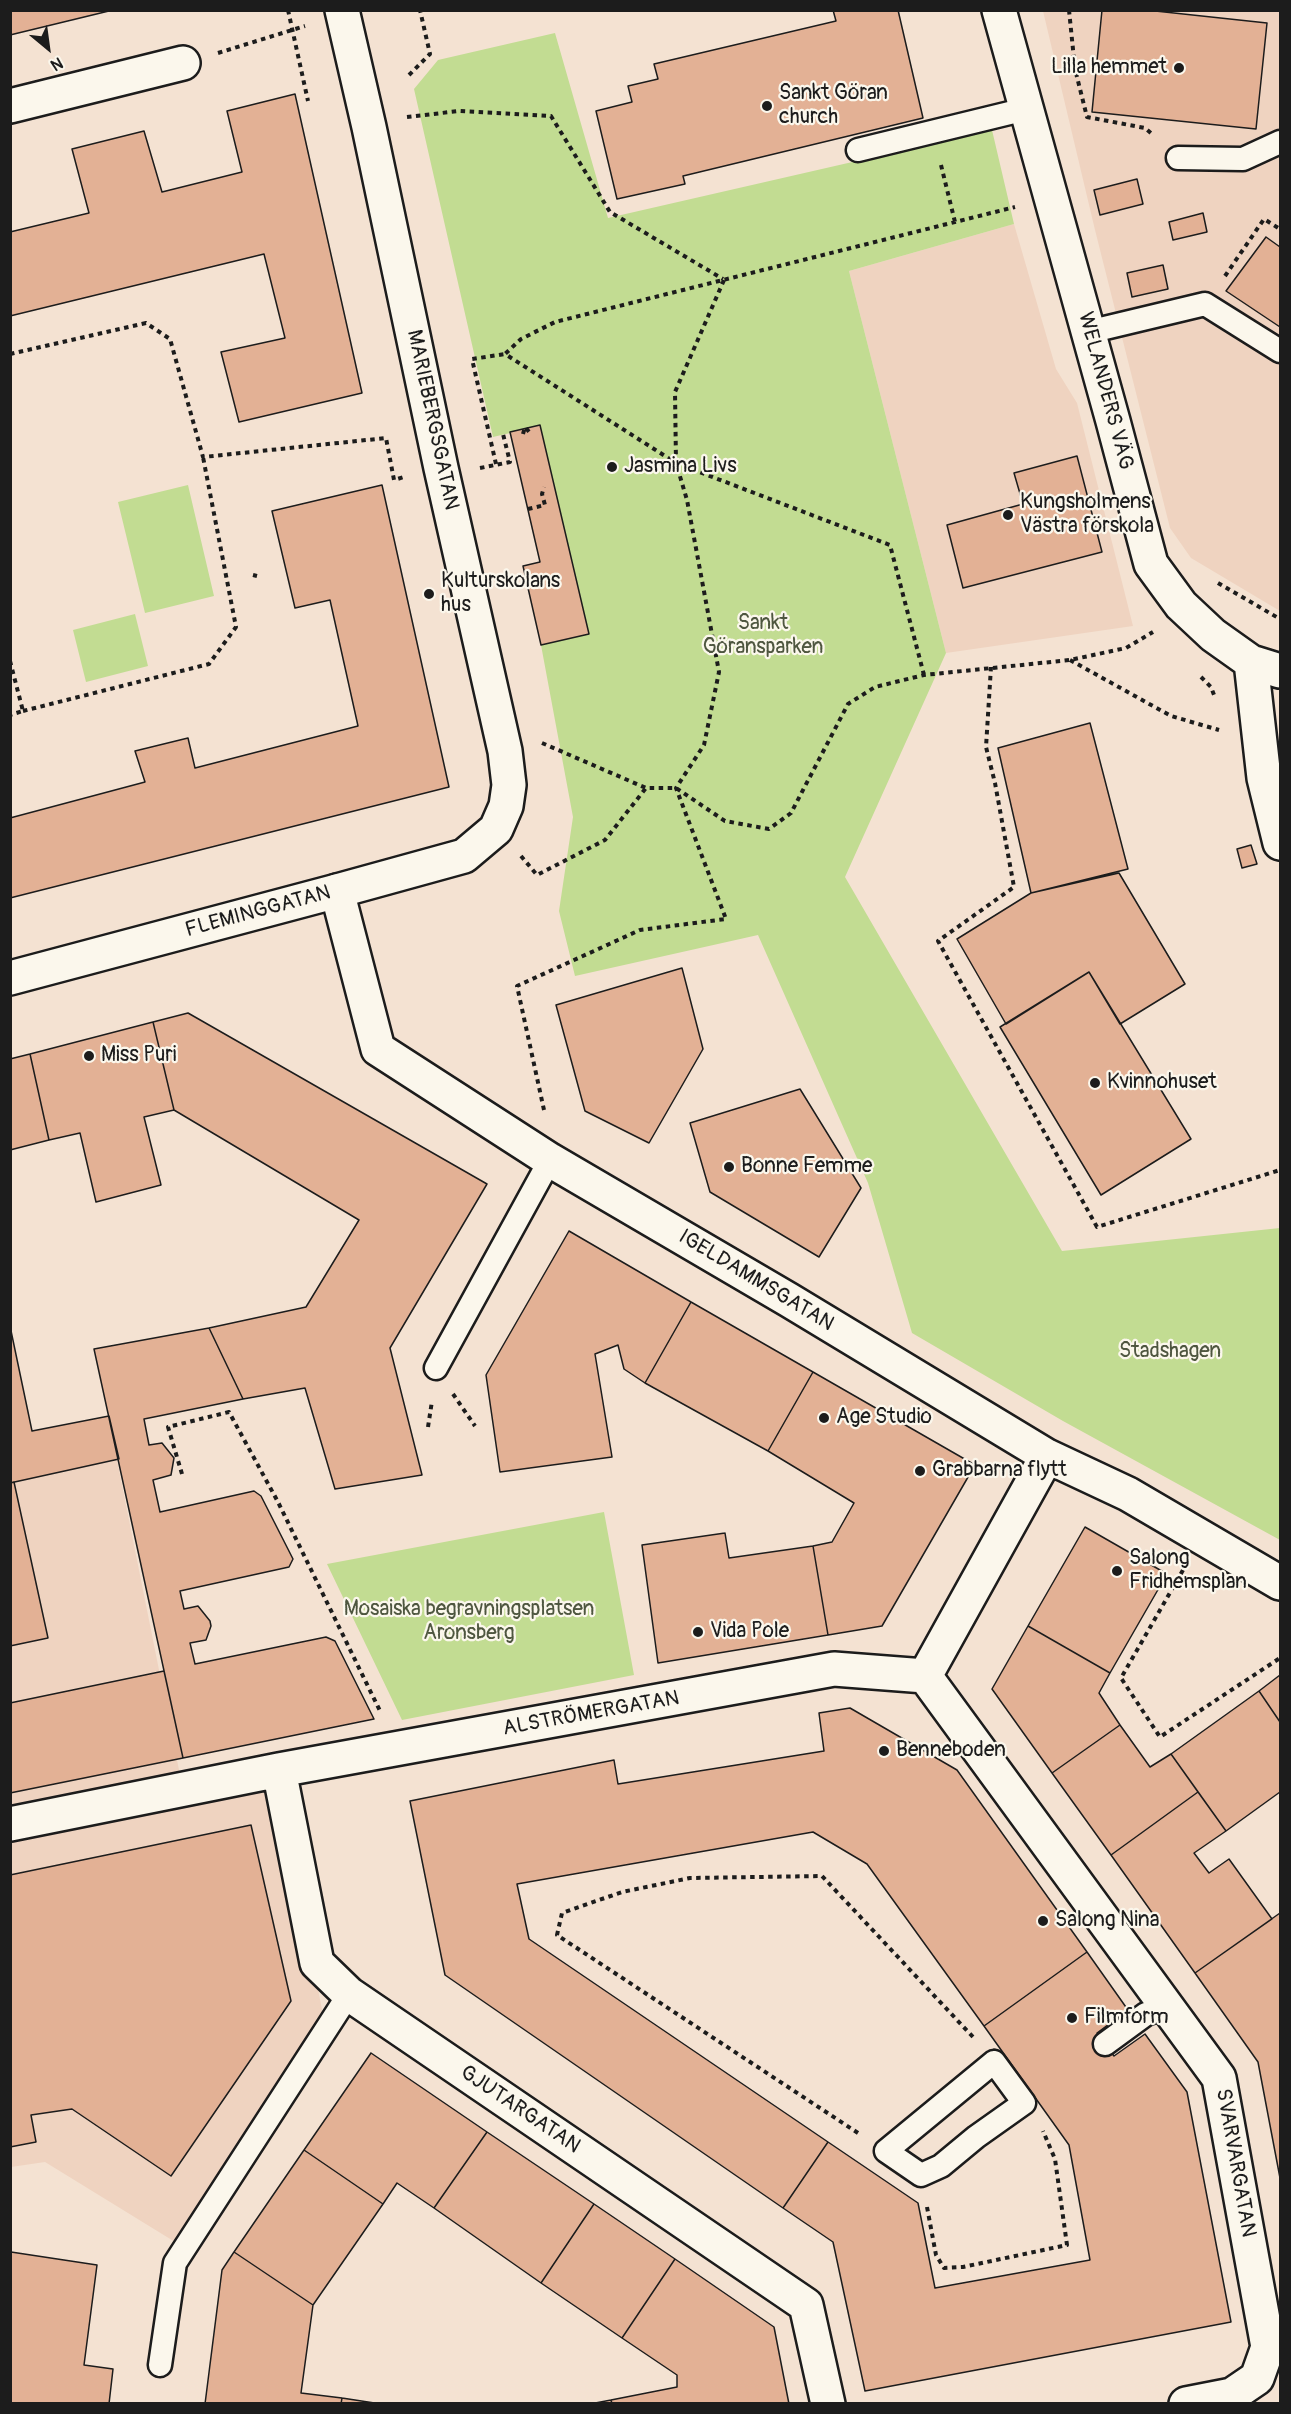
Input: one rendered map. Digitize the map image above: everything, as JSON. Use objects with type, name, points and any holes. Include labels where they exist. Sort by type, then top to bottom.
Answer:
[{"type":"street","name":"WELANDERS VÄG","points":[[999,10],[1150,564],[1181,605],[1213,635],[1266,666],[1260,741],[1264,778],[1281,843]]},
{"type":"street","name":"MARIEBERGSGATAN","points":[[352,13],[444,475],[505,751],[509,785],[507,806],[496,829]]},
{"type":"street","points":[[10,106],[183,63]]},
{"type":"street","name":"FLEMINGGATAN","points":[[10,978],[464,855],[496,829]]},
{"type":"street","name":"IGELDAMMSGATAN","points":[[337,891],[378,1049],[550,1160],[1047,1455],[1128,1494],[1281,1583]]},
{"type":"street","points":[[925,1676],[1047,1455]]},
{"type":"street","name":"ALSTRÖMERGATAN","points":[[10,1824],[279,1770],[834,1669],[925,1676]]},
{"type":"street","name":"SVARVARGATAN","points":[[925,1676],[1219,2078],[1268,2347],[1257,2378],[1232,2395],[1186,2403]]},
{"type":"street","name":"GJUTARGATAN","points":[[279,1770],[317,1963],[349,1994],[806,2304],[828,2403]]},
{"type":"lane","points":[[858,150],[1026,109]]},
{"type":"lane","points":[[1178,158],[1243,159],[1281,142]]},
{"type":"lane","points":[[1088,332],[1205,304],[1281,351]]},
{"type":"lane","points":[[436,1368],[550,1160]]},
{"type":"lane","points":[[160,2365],[175,2263],[349,1994]]},
{"type":"lane","points":[[1105,2044],[1146,2014],[1168,2007]]},
{"type":"lane","points":[[994,2062],[1024,2103],[976,2137],[942,2166],[921,2175],[886,2151],[994,2062]]},
{"type":"path","points":[[288,10],[308,101]]},
{"type":"path","points":[[409,75],[430,54],[420,10]]},
{"type":"path","points":[[1069,10],[1074,69],[1087,117],[1145,128],[1178,158]]},
{"type":"path","points":[[183,63],[352,13]]},
{"type":"path","points":[[419,114],[459,111],[551,116],[610,212],[724,280]]},
{"type":"path","points":[[933,132],[955,222]]},
{"type":"path","points":[[496,464],[472,359],[505,354],[521,339],[555,322],[1051,198]]},
{"type":"path","points":[[1205,304],[1264,219],[1281,229]]},
{"type":"path","points":[[675,788],[704,745],[719,672],[687,500],[676,463],[675,392],[724,280]]},
{"type":"path","points":[[10,354],[146,323],[170,339],[204,457],[236,627],[209,664],[10,715]]},
{"type":"path","points":[[505,354],[676,463],[890,545],[924,675]]},
{"type":"path","points":[[523,434],[525,427],[530,433]]},
{"type":"path","points":[[444,475],[510,462],[503,434]]},
{"type":"path","points":[[204,457],[386,438]]},
{"type":"path","points":[[542,494],[544,487]]},
{"type":"path","points":[[528,509],[545,505],[542,494],[537,489]]},
{"type":"path","points":[[505,751],[542,742],[646,788],[675,788],[725,821],[769,829],[791,813],[848,704],[875,687],[924,675],[1070,660],[1126,648],[1159,629]]},
{"type":"path","points":[[1070,660],[1172,716],[1260,741]]},
{"type":"path","points":[[10,661],[23,711]]},
{"type":"path","points":[[991,667],[986,747],[1014,887],[938,941],[1097,1227],[1281,1170]]},
{"type":"path","points":[[1196,671],[1211,687],[1214,696]]},
{"type":"path","points":[[537,875],[605,840],[646,788]]},
{"type":"path","points":[[545,1113],[517,986],[640,930],[726,919],[675,788]]},
{"type":"path","points":[[182,1474],[168,1427],[229,1412],[278,1502],[399,1749]]},
{"type":"path","points":[[1184,1569],[1121,1678],[1160,1737],[1281,1658]]},
{"type":"path","points":[[886,2151],[556,1935],[562,1913],[622,1892],[690,1878],[822,1876],[960,2022],[994,2062]]},
{"type":"path","points":[[921,2175],[936,2255],[944,2268],[963,2267],[1067,2245],[1055,2159],[1043,2130],[1024,2103]]},
{"type":"shaded area","points":[[1043,11],[1280,11],[1280,611],[1191,558],[1170,528]]},
{"type":"shaded area","name":"Kungsholmens Västra förskola","points":[[1014,224],[1056,369],[1077,403],[1133,626],[946,653],[849,271]]},
{"type":"shaded area","points":[[115,1450],[182,1785],[275,1768],[325,2025],[180,2245],[45,2162],[11,2167],[11,1474]]},
{"type":"green space","name":"Sankt Göransparken","points":[[555,33],[608,218],[992,130],[1014,224],[849,271],[946,653],[845,877],[1062,1251],[1280,1228],[1280,1540],[1063,1421],[912,1333],[868,1183],[758,935],[575,976],[559,911],[573,817],[541,645],[589,634],[540,426],[493,437],[414,89],[438,60]]},
{"type":"green space","points":[[188,485],[214,596],[145,613],[118,502]]},
{"type":"green space","points":[[135,614],[148,666],[86,682],[73,630]]},
{"type":"green space","name":"Mosaiska begravningsplatsen Aronsberg","points":[[604,1512],[634,1675],[402,1720],[327,1564]]},
{"type":"building","points":[[10,10],[113,10],[10,35]]},
{"type":"building","name":"Sankt Göran church","points":[[833,10],[898,10],[923,118],[683,176],[685,184],[617,199],[596,111],[632,102],[628,86],[658,79],[654,64],[836,21]]},
{"type":"building","name":"Lilla hemmet","points":[[1102,10],[1146,10],[1267,23],[1256,129],[1092,112]]},
{"type":"building","points":[[295,94],[362,393],[239,422],[221,352],[285,338],[264,254],[10,316],[10,232],[89,213],[72,149],[144,131],[162,192],[242,172],[227,111]]},
{"type":"building","points":[[1137,179],[1143,204],[1100,215],[1094,190]]},
{"type":"building","points":[[1203,213],[1207,232],[1173,240],[1169,222]]},
{"type":"building","points":[[1266,237],[1280,247],[1280,327],[1226,291]]},
{"type":"building","points":[[1163,265],[1168,289],[1132,297],[1127,273]]},
{"type":"building","points":[[540,425],[589,634],[541,645],[523,566],[540,562],[510,432]]},
{"type":"building","points":[[1077,456],[1102,552],[963,588],[947,525],[1023,504],[1014,473]]},
{"type":"building","points":[[382,485],[449,787],[10,898],[10,818],[145,782],[135,751],[188,738],[195,768],[358,726],[330,600],[295,608],[272,511]]},
{"type":"building","points":[[1090,723],[1128,869],[1031,893],[998,748]]},
{"type":"building","points":[[1251,845],[1257,864],[1242,868],[1237,849]]},
{"type":"building","name":"Kvinnohuset","points":[[1119,873],[1185,984],[1120,1024],[1089,972],[1006,1024],[957,939],[1031,893]]},
{"type":"building","points":[[682,968],[703,1049],[649,1143],[585,1111],[556,1005]]},
{"type":"building","name":"Kvinnohuset","points":[[1089,972],[1191,1139],[1101,1195],[1000,1027]]},
{"type":"building","points":[[188,1013],[487,1184],[390,1348],[422,1475],[335,1489],[305,1388],[243,1399],[209,1328],[306,1307],[359,1220],[174,1110],[153,1022]]},
{"type":"building","points":[[153,1022],[174,1110],[144,1117],[161,1185],[96,1202],[80,1133],[49,1140],[30,1054]]},
{"type":"building","points":[[30,1054],[49,1140],[10,1150],[10,1059]]},
{"type":"building","points":[[800,1089],[861,1188],[819,1257],[710,1192],[690,1123]]},
{"type":"building","points":[[569,1231],[691,1302],[645,1383],[624,1369],[618,1345],[595,1354],[612,1457],[500,1472],[486,1375]]},
{"type":"building","points":[[691,1302],[813,1372],[768,1451],[645,1383]]},
{"type":"building","points":[[10,1326],[32,1431],[109,1416],[119,1459],[10,1483]]},
{"type":"building","points":[[209,1328],[243,1399],[144,1419],[149,1445],[162,1443],[174,1458],[171,1475],[153,1480],[160,1512],[254,1491],[261,1496],[293,1559],[289,1567],[180,1591],[184,1609],[198,1606],[210,1621],[211,1626],[206,1640],[190,1643],[195,1664],[326,1637],[335,1641],[374,1719],[183,1758],[94,1349]]},
{"type":"building","points":[[813,1372],[975,1465],[882,1626],[828,1635],[813,1546],[832,1542],[854,1503],[768,1451]]},
{"type":"building","points":[[14,1482],[48,1638],[10,1646],[10,1483]]},
{"type":"building","points":[[1085,1527],[1167,1574],[1110,1673],[1028,1626]]},
{"type":"building","points":[[725,1533],[729,1558],[813,1546],[828,1635],[658,1663],[642,1545]]},
{"type":"building","points":[[1028,1626],[1110,1673],[1099,1693],[1120,1725],[1052,1773],[992,1689]]},
{"type":"building","points":[[164,1671],[183,1758],[10,1793],[10,1703]]},
{"type":"building","points":[[1280,1675],[1280,1722],[1259,1691]]},
{"type":"building","points":[[1259,1691],[1280,1722],[1280,1792],[1226,1831],[1171,1754]]},
{"type":"building","points":[[850,1708],[957,1770],[1087,1952],[984,2026],[867,1864],[813,1832],[517,1884],[529,1939],[828,2142],[783,2208],[445,1975],[410,1801],[614,1760],[618,1784],[824,1751],[819,1713]]},
{"type":"building","points":[[1120,1725],[1150,1767],[1171,1754],[1198,1792],[1111,1855],[1052,1773]]},
{"type":"building","points":[[1198,1792],[1226,1831],[1194,1853],[1209,1873],[1229,1859],[1272,1919],[1195,1973],[1111,1855]]},
{"type":"building","points":[[251,1825],[291,2001],[171,2176],[72,2109],[31,2115],[36,2142],[10,2147],[10,1875]]},
{"type":"building","points":[[1280,1913],[1280,2178],[1258,2062],[1195,1973]]},
{"type":"building","points":[[1087,1952],[1128,2010],[1097,2033],[1107,2047],[1114,2056],[1145,2034],[1187,2092],[1231,2322],[865,2391],[833,2242],[783,2208],[828,2142],[918,2203],[935,2288],[1090,2260],[1069,2145],[984,2026]]},
{"type":"building","points":[[371,2053],[487,2132],[434,2208],[397,2183],[383,2204],[304,2150]]},
{"type":"building","points":[[487,2132],[594,2204],[541,2283],[434,2208]]},
{"type":"building","points":[[304,2150],[383,2204],[313,2305],[234,2252]]},
{"type":"building","points":[[594,2204],[675,2259],[622,2338],[541,2283]]},
{"type":"building","points":[[11,2252],[97,2265],[84,2365],[113,2369],[109,2404],[10,2404]]},
{"type":"building","points":[[234,2252],[313,2305],[301,2393],[342,2398],[341,2404],[205,2404],[222,2270]]},
{"type":"building","points":[[675,2259],[774,2327],[789,2404],[612,2404],[611,2400],[677,2387],[677,2375],[622,2338]]},
{"type":"building","points":[[342,2398],[381,2404],[341,2404]]},
{"type":"building","points":[[611,2400],[612,2404],[590,2404]]},
{"type":"place","name":"Lilla hemmet","points":[[1179,68]]},
{"type":"place","name":"Sankt Göran church","points":[[767,106]]},
{"type":"place","name":"Jasmina Livs","points":[[612,467]]},
{"type":"place","name":"Kungsholmens Västra förskola","points":[[1008,515]]},
{"type":"place","name":"Kulturskolans hus","points":[[429,594]]},
{"type":"place","name":"Miss Puri","points":[[89,1056]]},
{"type":"place","name":"Kvinnohuset","points":[[1095,1083]]},
{"type":"place","name":"Bonne Femme","points":[[729,1167]]},
{"type":"place","name":"Age Studio","points":[[824,1418]]},
{"type":"place","name":"Grabbarna flytt","points":[[920,1471]]},
{"type":"place","name":"Salong Fridhemsplan","points":[[1117,1571]]},
{"type":"place","name":"Vida Pole","points":[[698,1632]]},
{"type":"place","name":"Benneboden","points":[[884,1751]]},
{"type":"place","name":"Salong Nina","points":[[1043,1921]]},
{"type":"place","name":"Filmform","points":[[1072,2018]]},
{"type":"park label","name":"Stadshagen","points":[[1170,1352]]}]
